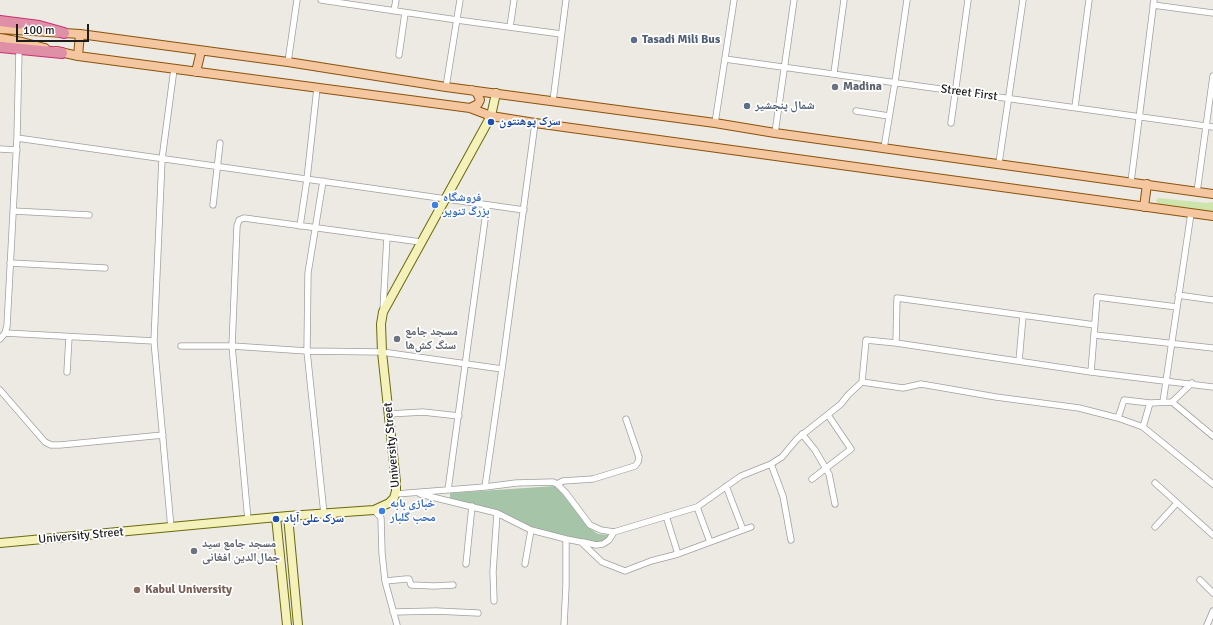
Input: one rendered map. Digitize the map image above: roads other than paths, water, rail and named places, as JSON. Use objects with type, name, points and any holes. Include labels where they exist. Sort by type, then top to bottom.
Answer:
[{"type":"highway","points":[[0,31],[39,26],[64,33]]},
{"type":"highway","points":[[0,48],[62,53]]},
{"type":"main road","points":[[0,31],[22,42],[78,56],[470,108],[491,116],[535,123],[1213,216]]},
{"type":"main road","points":[[64,33],[288,62],[446,87],[716,123],[775,133],[1213,194]]},
{"type":"main road","points":[[78,56],[80,34]]},
{"type":"main road","points":[[196,72],[201,51]]},
{"type":"main road","points":[[470,108],[478,104],[480,100],[477,93],[472,90]]},
{"type":"main road","points":[[1144,207],[1147,184]]},
{"type":"street","points":[[288,62],[297,0]]},
{"type":"street","points":[[321,0],[561,34]]},
{"type":"street","points":[[394,11],[396,0]]},
{"type":"street","points":[[446,87],[460,0]]},
{"type":"street","points":[[510,27],[514,0]]},
{"type":"street","points":[[553,101],[566,0]]},
{"type":"street","points":[[716,123],[734,0]]},
{"type":"street","points":[[775,133],[794,0]]},
{"type":"street","points":[[834,73],[844,0]]},
{"type":"street","points":[[884,148],[907,0]]},
{"type":"street","points":[[951,123],[968,0]]},
{"type":"street","points":[[999,163],[1010,98],[1023,0]]},
{"type":"street","points":[[1075,107],[1089,0]]},
{"type":"street","points":[[1131,182],[1138,116],[1154,2],[1213,13]]},
{"type":"street","points":[[399,55],[406,13]]},
{"type":"street","points":[[0,339],[5,334],[10,263],[17,138],[19,50]]},
{"type":"street","name":"Street First","points":[[726,58],[1213,127]]},
{"type":"street","points":[[171,528],[154,341],[162,159],[174,69]]},
{"type":"street","points":[[1197,192],[1213,76]]},
{"type":"street","points":[[300,226],[307,179],[317,88]]},
{"type":"street","name":"University Street","points":[[0,543],[276,517],[374,510],[389,503],[396,494],[396,482],[382,352],[381,324],[383,312],[491,116],[496,94]]},
{"type":"street","points":[[856,111],[889,116]]},
{"type":"street","points":[[485,487],[535,123]]},
{"type":"street","points":[[17,138],[524,210]]},
{"type":"street","points":[[213,205],[220,143]]},
{"type":"street","points":[[0,149],[16,150]]},
{"type":"street","points":[[323,181],[308,273],[307,351],[324,514]]},
{"type":"street","points":[[448,490],[487,205]]},
{"type":"street","points":[[13,211],[89,215]]},
{"type":"street","points":[[1163,402],[1191,213]]},
{"type":"street","points":[[248,520],[232,346],[237,226],[239,220],[244,218],[421,242]]},
{"type":"street","points":[[383,312],[386,237]]},
{"type":"street","points":[[10,263],[105,268]]},
{"type":"street","points":[[1178,295],[1213,300]]},
{"type":"street","points":[[1091,372],[1098,297],[1177,307]]},
{"type":"street","points":[[896,343],[897,298],[1095,326]]},
{"type":"street","points":[[1018,361],[1023,316]]},
{"type":"street","points":[[5,334],[154,341]]},
{"type":"street","points":[[1094,335],[1213,348]]},
{"type":"street","points":[[68,372],[69,337]]},
{"type":"street","points":[[560,482],[590,525],[601,530],[614,532],[698,506],[741,476],[771,464],[782,457],[802,434],[841,404],[862,382],[866,340],[896,343],[1091,372],[1213,386]]},
{"type":"street","points":[[181,346],[232,346],[307,351],[382,352],[502,369]]},
{"type":"street","points":[[862,382],[903,388],[921,384],[996,397],[1079,408],[1118,418],[1143,427],[1213,484]]},
{"type":"street","points":[[1172,402],[1192,383]]},
{"type":"street","points":[[0,390],[44,442],[51,444],[60,445],[163,435]]},
{"type":"street","points":[[1118,418],[1124,400],[1150,403],[1172,402],[1213,436]]},
{"type":"street","points":[[1143,427],[1150,403]]},
{"type":"street","points":[[389,414],[423,412],[459,416]]},
{"type":"street","points":[[812,480],[851,449],[828,414]]},
{"type":"street","points":[[396,494],[516,483],[560,482],[593,479],[635,466],[639,457],[626,419]]},
{"type":"street","points":[[802,434],[815,450],[829,474],[835,504]]},
{"type":"street","points":[[771,464],[783,496],[791,540]]},
{"type":"street","points":[[1155,483],[1213,535]]},
{"type":"street","points":[[726,486],[743,530]]},
{"type":"street","points":[[416,493],[472,506],[497,514],[531,530],[596,545],[604,544],[609,540],[614,532]]},
{"type":"street","points":[[1155,527],[1177,503]]},
{"type":"street","points":[[466,564],[472,506]]},
{"type":"street","points":[[698,506],[710,542]]},
{"type":"street","points":[[374,510],[381,518],[382,553],[384,560],[385,581],[397,625]]},
{"type":"street","points":[[494,601],[493,572],[497,514]]},
{"type":"street","points":[[288,516],[298,625]]},
{"type":"street","points":[[666,516],[678,554]]},
{"type":"street","points":[[276,517],[288,625]]},
{"type":"street","points":[[581,542],[602,562],[625,571],[651,561],[678,554],[751,527]]},
{"type":"street","points":[[525,564],[531,530]]},
{"type":"street","points":[[564,625],[566,539]]},
{"type":"street","points":[[385,581],[406,578],[409,580],[411,585],[453,585]]},
{"type":"street","points":[[1200,580],[1213,593]]},
{"type":"street","points":[[393,612],[436,611],[478,613]]},
{"type":"street","points":[[1207,625],[1213,611]]},
{"type":"place","name":"Tasadi Mili Bus","points":[[634,40]]},
{"type":"place","name":"Madina","points":[[835,87]]},
{"type":"place","name":"شمال پنجشیر","points":[[747,106]]},
{"type":"place","name":"سرک پوهنتون","points":[[491,122]]},
{"type":"place","name":"فروشگاه بزرگ تنویر","points":[[435,205]]},
{"type":"place","name":"مسجد جامع سنگ کش‌ها","points":[[397,339]]},
{"type":"place","name":"خبازی بابه محب گلبار","points":[[382,511]]},
{"type":"place","name":"سرک علی آباد","points":[[276,519]]},
{"type":"place","name":"مسجد جامع سید جمال‌الدین افغانی","points":[[194,551]]},
{"type":"place","name":"Kabul University","points":[[137,590]]}]
